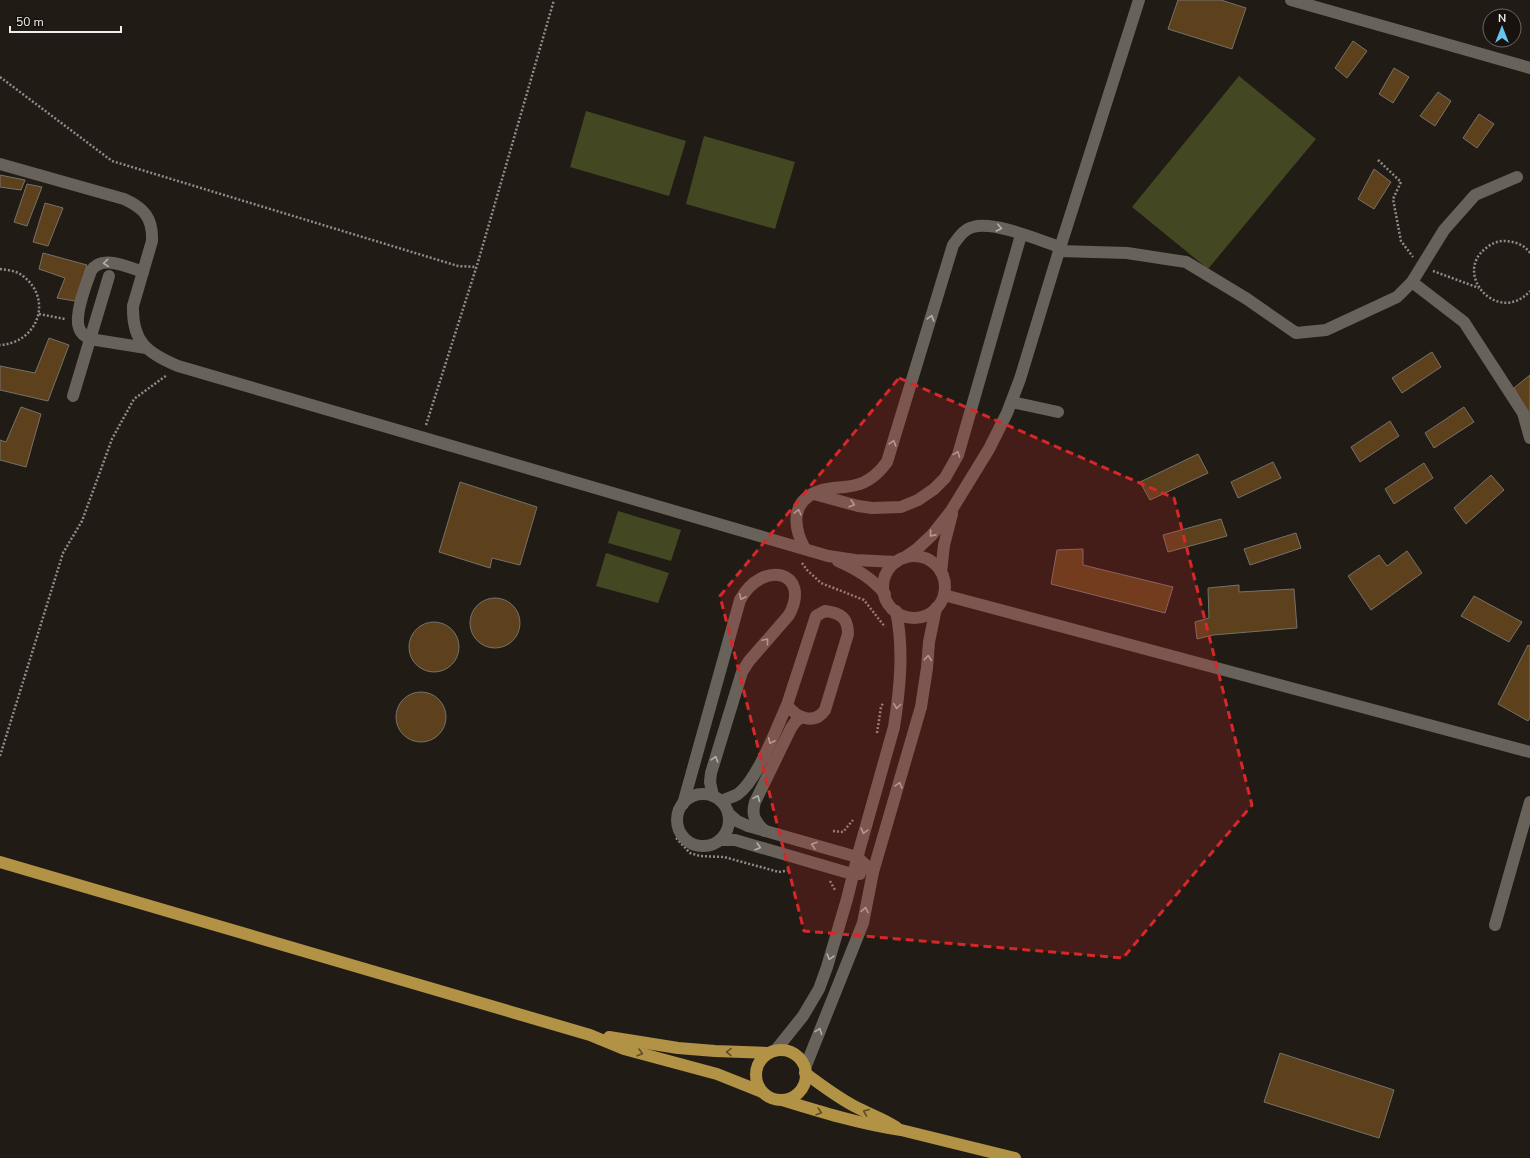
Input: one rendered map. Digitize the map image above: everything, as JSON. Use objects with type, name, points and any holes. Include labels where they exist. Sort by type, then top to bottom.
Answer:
[{"type":"main road","points":[[0,862],[590,1035],[624,1049],[717,1074],[762,1092],[771,1098],[831,1115],[901,1130],[1015,1158]]},
{"type":"main road","points":[[590,1035],[678,1048],[714,1051],[772,1052]]},
{"type":"main road","points":[[762,1092],[756,1082],[756,1070],[760,1060],[779,1049],[790,1051],[800,1058],[805,1070],[806,1079],[801,1090],[793,1097],[782,1100]]},
{"type":"main road","points":[[805,1070],[841,1099],[882,1118],[901,1130]]},
{"type":"street","points":[[955,505],[944,545],[941,572],[945,586],[944,595],[940,604],[933,612],[923,616],[913,618],[904,616],[889,605],[885,594],[885,578],[889,569],[917,549],[932,535],[955,505],[989,449],[1012,402],[1059,249],[1139,0]]},
{"type":"street","points":[[1291,0],[1529,69]]},
{"type":"street","points":[[0,164],[124,199],[136,204],[145,212],[153,231],[152,240],[133,306],[135,331],[140,342],[152,353],[178,366],[422,438],[803,554],[854,560],[900,560],[914,556],[924,558],[932,562],[941,572]]},
{"type":"street","points":[[803,554],[796,526],[796,515],[800,503],[810,495],[822,490],[856,485],[869,480],[879,473],[888,462],[953,245],[962,233],[972,227],[986,226],[1000,228],[1059,249],[1127,253],[1186,262],[1247,299],[1296,333],[1326,330],[1397,297],[1412,282],[1444,230],[1475,195],[1517,177]]},
{"type":"street","points":[[814,494],[858,506],[890,508],[901,507],[918,500],[934,489],[945,478],[958,455],[1021,235]]},
{"type":"street","points":[[143,272],[112,262],[94,266],[91,271],[78,313],[78,321],[79,329],[90,339],[146,348]]},
{"type":"street","points":[[73,396],[109,276]]},
{"type":"street","points":[[1412,282],[1464,322],[1523,413],[1530,438]]},
{"type":"street","points":[[1012,402],[1058,412]]},
{"type":"street","points":[[828,556],[865,575],[876,583],[885,594]]},
{"type":"street","points":[[728,813],[728,828],[720,840],[713,844],[705,846],[697,845],[684,837],[679,830],[677,822],[678,814],[683,804],[740,600],[745,591],[755,582],[771,574],[779,574],[792,583],[794,600],[792,608],[789,614],[749,661],[742,672],[710,772],[710,782],[717,799],[728,813],[737,821],[766,832],[857,857],[873,872]]},
{"type":"street","points":[[944,595],[1530,752]]},
{"type":"street","points":[[805,1070],[862,923],[873,872],[921,707],[930,635],[936,608]]},
{"type":"street","points":[[683,804],[691,797],[698,795],[705,794],[717,799],[738,794],[750,780],[766,751],[786,705],[816,616],[825,611],[840,615],[844,618],[848,626],[848,634],[825,710],[821,716],[814,718],[802,717],[797,716],[786,705]]},
{"type":"street","points":[[772,1052],[803,1016],[819,989],[845,907],[852,874],[894,727],[897,707],[901,647],[896,611]]},
{"type":"street","points":[[766,832],[755,820],[753,809],[755,802],[790,728],[802,717]]},
{"type":"street","points":[[1495,925],[1530,802]]},
{"type":"street","points":[[720,840],[735,840],[852,874],[873,872]]},
{"type":"path","points":[[422,438],[476,267],[554,0]]},
{"type":"path","points":[[0,77],[112,160],[458,266],[476,267]]},
{"type":"path","points":[[1378,160],[1401,182],[1393,199],[1401,241],[1421,267],[1479,288]]},
{"type":"path","points":[[1530,253],[1520,244],[1510,241],[1500,241],[1491,244],[1483,251],[1477,259],[1474,269],[1475,279],[1479,288],[1486,296],[1495,301],[1506,303],[1516,301],[1530,291]]},
{"type":"path","points":[[0,269],[12,270],[23,276],[32,285],[37,296],[39,314],[31,331],[21,340],[9,345],[0,345]]},
{"type":"path","points":[[39,314],[78,321]]},
{"type":"path","points":[[0,756],[63,553],[82,521],[112,438],[134,399],[178,366]]},
{"type":"path","points":[[803,554],[807,570],[821,583],[864,600],[885,627]]},
{"type":"path","points":[[876,736],[881,707],[884,702]]},
{"type":"path","points":[[833,831],[843,832],[853,820],[855,813]]},
{"type":"path","points":[[676,838],[690,853],[700,856],[724,857],[779,872],[794,869]]},
{"type":"path","points":[[828,878],[836,891]]},
{"type":"highlighted area","points":[[899,378],[1174,498],[1252,805],[1123,958],[804,931],[720,596]]},
{"type":"green space","points":[[1239,76],[1316,139],[1208,269],[1132,207]]},
{"type":"green space","points":[[586,111],[686,141],[669,196],[570,167]]},
{"type":"green space","points":[[704,136],[795,162],[775,229],[686,204]]},
{"type":"green space","points":[[618,511],[681,530],[671,561],[608,543]]},
{"type":"green space","points":[[606,553],[669,573],[658,603],[596,586]]},
{"type":"building","points":[[1178,0],[1221,0],[1246,8],[1232,49],[1168,29]]},
{"type":"building","points":[[1353,41],[1367,51],[1347,78],[1335,68]]},
{"type":"building","points":[[1394,68],[1409,77],[1393,103],[1379,94]]},
{"type":"building","points":[[1438,92],[1451,101],[1435,126],[1420,116]]},
{"type":"building","points":[[1479,114],[1494,124],[1477,148],[1463,138]]},
{"type":"building","points":[[1374,169],[1391,182],[1374,209],[1358,199]]},
{"type":"building","points":[[0,175],[25,180],[21,190],[0,187]]},
{"type":"building","points":[[27,184],[42,187],[27,226],[14,222]]},
{"type":"building","points":[[45,203],[63,208],[48,246],[33,242]]},
{"type":"building","points":[[43,253],[87,265],[75,301],[57,298],[65,278],[39,269]]},
{"type":"building","points":[[49,338],[69,345],[48,401],[0,390],[0,366],[35,373]]},
{"type":"building","points":[[1432,352],[1441,367],[1402,393],[1392,378]]},
{"type":"building","points":[[1530,375],[1530,416],[1514,388]]},
{"type":"building","points":[[21,407],[41,414],[26,467],[0,460],[0,440],[6,442]]},
{"type":"building","points":[[1464,407],[1474,422],[1434,448],[1425,433]]},
{"type":"building","points":[[1390,421],[1399,436],[1360,462],[1351,447]]},
{"type":"building","points":[[1198,454],[1208,473],[1150,500],[1140,482]]},
{"type":"building","points":[[1273,462],[1281,478],[1238,498],[1231,482]]},
{"type":"building","points":[[1424,463],[1433,478],[1394,504],[1385,489]]},
{"type":"building","points":[[1491,475],[1504,490],[1466,524],[1454,508]]},
{"type":"building","points":[[460,482],[537,507],[520,565],[492,558],[490,568],[439,552]]},
{"type":"building","points":[[1221,519],[1227,536],[1168,552],[1163,535]]},
{"type":"building","points":[[1296,533],[1301,548],[1250,565],[1244,549]]},
{"type":"building","points":[[1083,549],[1083,565],[1173,587],[1165,613],[1051,584],[1057,550]]},
{"type":"building","points":[[1407,551],[1422,573],[1371,610],[1348,576],[1379,555],[1387,566]]},
{"type":"building","points":[[1239,585],[1239,592],[1294,589],[1297,628],[1213,635],[1197,639],[1195,622],[1209,618],[1208,588]]},
{"type":"building","points":[[1474,596],[1522,622],[1509,642],[1461,616]]},
{"type":"building","points":[[490,598],[500,598],[513,605],[520,618],[520,628],[513,641],[500,648],[490,648],[481,644],[474,637],[470,628],[470,618],[474,609],[481,602]]},
{"type":"building","points":[[429,622],[439,622],[452,629],[459,642],[459,652],[452,665],[439,672],[429,672],[420,668],[413,661],[409,652],[409,642],[413,633],[420,626]]},
{"type":"building","points":[[1528,645],[1530,646],[1530,717],[1528,721],[1498,704]]},
{"type":"building","points":[[416,692],[426,692],[439,699],[446,712],[446,722],[439,735],[426,742],[416,742],[407,738],[400,731],[396,722],[396,712],[400,703],[407,696]]},
{"type":"building","points":[[1280,1053],[1394,1090],[1379,1138],[1264,1102]]}]
